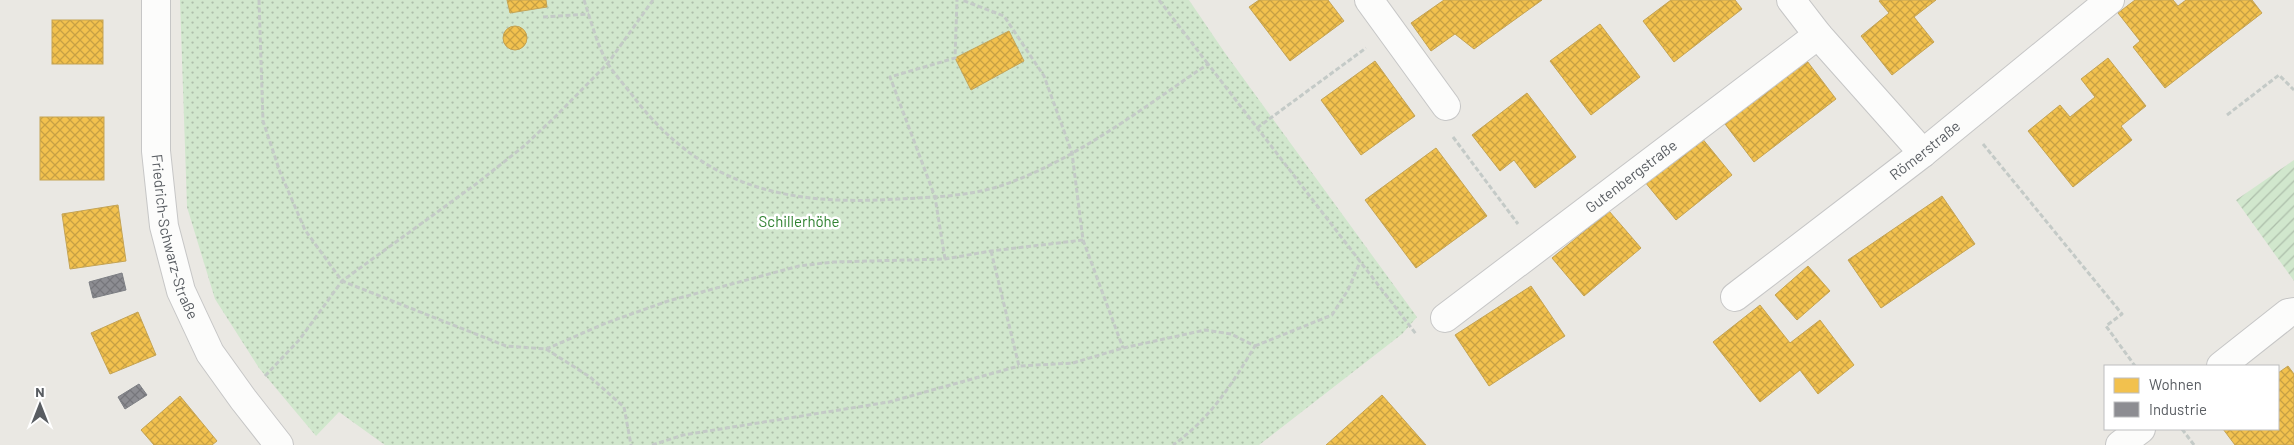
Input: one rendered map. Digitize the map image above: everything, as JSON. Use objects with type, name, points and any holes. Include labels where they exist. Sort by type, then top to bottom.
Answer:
[{"type":"street","name":"Friedrich-Schwarz-Straße","points":[[156,0],[156,151],[164,226],[181,291],[210,353],[279,445]]},
{"type":"street","points":[[1369,0],[1446,106]]},
{"type":"street","points":[[1792,0],[1818,35],[1923,153]]},
{"type":"street","name":"Römerstraße","points":[[1735,296],[1923,153],[2110,0]]},
{"type":"street","name":"Gutenbergstraße","points":[[1445,318],[1818,35]]},
{"type":"street","points":[[2222,365],[2288,313],[2294,312]]},
{"type":"street","points":[[2120,445],[2141,430]]},
{"type":"path","points":[[259,0],[263,121],[280,172],[305,230],[342,282],[506,346],[546,349],[606,323],[668,301],[799,266],[833,262],[945,259],[991,251],[1083,240]]},
{"type":"path","points":[[584,0],[608,63],[656,125],[683,148],[714,170],[749,185],[788,196],[858,202],[977,192],[1014,182],[1072,153],[1208,64]]},
{"type":"path","points":[[243,399],[300,339],[342,282],[403,239],[524,146],[608,63],[653,0]]},
{"type":"path","points":[[945,259],[935,197],[890,76],[955,58],[957,0]]},
{"type":"path","points":[[962,0],[1004,16],[1044,76],[1072,153],[1083,240],[1123,348]]},
{"type":"path","points":[[1159,0],[1416,334],[1445,318]]},
{"type":"path","points":[[543,17],[589,14]]},
{"type":"path","points":[[1257,128],[1390,30]]},
{"type":"path","points":[[2227,115],[2279,75],[2294,90]]},
{"type":"path","points":[[1446,106],[1449,132],[1537,248]]},
{"type":"path","points":[[1963,120],[2122,314],[2106,326],[2134,365]]},
{"type":"path","points":[[991,251],[1019,366]]},
{"type":"path","points":[[1173,445],[1208,416],[1228,391],[1255,346],[1332,315],[1348,290],[1360,262]]},
{"type":"path","points":[[652,445],[683,435],[890,402],[1019,366],[1073,363],[1123,348],[1205,330],[1231,334],[1255,346]]},
{"type":"path","points":[[546,349],[590,377],[624,408],[631,445]]},
{"type":"path","points":[[2183,430],[2194,445]]},
{"type":"green space","name":"Schillerhöhe","points":[[180,0],[1189,0],[1225,53],[1417,317],[1402,334],[1259,445],[385,445],[339,412],[316,436],[259,368],[215,299],[187,207]]},
{"type":"green space","points":[[2294,160],[2294,281],[2236,200]]},
{"type":"building: Wohnen","points":[[507,0],[546,0],[547,7],[510,13]]},
{"type":"building: Wohnen","points":[[1259,0],[1328,0],[1344,21],[1290,61],[1249,7]]},
{"type":"building: Wohnen","points":[[1444,0],[1542,0],[1474,49],[1455,34],[1431,51],[1411,23]]},
{"type":"building: Wohnen","points":[[1671,0],[1735,0],[1742,9],[1674,62],[1643,21]]},
{"type":"building: Wohnen","points":[[1936,0],[1914,17],[1934,42],[1892,75],[1861,36],[1889,13],[1879,1]]},
{"type":"building: Wohnen","points":[[2135,0],[2173,0],[2178,6],[2186,0],[2252,0],[2262,13],[2165,88],[2133,47],[2140,41],[2118,13]]},
{"type":"building: Wohnen","points":[[52,20],[103,20],[103,64],[52,64]]},
{"type":"building: Wohnen","points":[[1600,24],[1640,77],[1591,115],[1550,61]]},
{"type":"building: Wohnen","points":[[515,26],[524,29],[527,38],[524,47],[515,50],[506,47],[503,38],[506,29]]},
{"type":"building: Wohnen","points":[[1009,31],[1024,61],[971,90],[955,58]]},
{"type":"building: Wohnen","points":[[1804,57],[1836,99],[1754,162],[1722,120]]},
{"type":"building: Wohnen","points":[[2108,58],[2146,106],[2121,126],[2132,140],[2073,187],[2028,131],[2060,105],[2070,117],[2095,97],[2081,79]]},
{"type":"building: Wohnen","points":[[1375,61],[1415,116],[1361,155],[1321,100]]},
{"type":"building: Wohnen","points":[[1527,93],[1576,157],[1535,188],[1514,160],[1500,171],[1472,135]]},
{"type":"building: Wohnen","points":[[40,117],[104,117],[104,180],[40,180]]},
{"type":"building: Wohnen","points":[[1701,137],[1732,175],[1676,220],[1645,182]]},
{"type":"building: Wohnen","points":[[1436,148],[1487,216],[1416,268],[1365,200]]},
{"type":"building: Wohnen","points":[[1942,196],[1975,244],[1881,308],[1848,260]]},
{"type":"building: Wohnen","points":[[118,205],[126,261],[70,269],[62,214]]},
{"type":"building: Wohnen","points":[[1609,211],[1641,248],[1584,296],[1552,258]]},
{"type":"building: Wohnen","points":[[1808,266],[1830,291],[1797,320],[1775,295]]},
{"type":"building: Wohnen","points":[[1531,286],[1565,336],[1489,386],[1455,335]]},
{"type":"building: Wohnen","points":[[1760,305],[1790,343],[1820,320],[1854,365],[1818,394],[1800,370],[1760,402],[1713,342]]},
{"type":"building: Wohnen","points":[[138,312],[156,355],[110,374],[91,333]]},
{"type":"building: Wohnen","points":[[2288,366],[2294,374],[2294,445],[2235,445],[2224,430],[2279,430],[2279,372]]},
{"type":"building: Wohnen","points":[[1382,395],[1426,445],[1326,445]]},
{"type":"building: Wohnen","points":[[180,396],[217,441],[212,445],[154,445],[141,430]]},
{"type":"building: Industrie","points":[[122,273],[126,290],[93,298],[89,282]]},
{"type":"building: Industrie","points":[[139,384],[147,395],[125,409],[118,397]]}]
